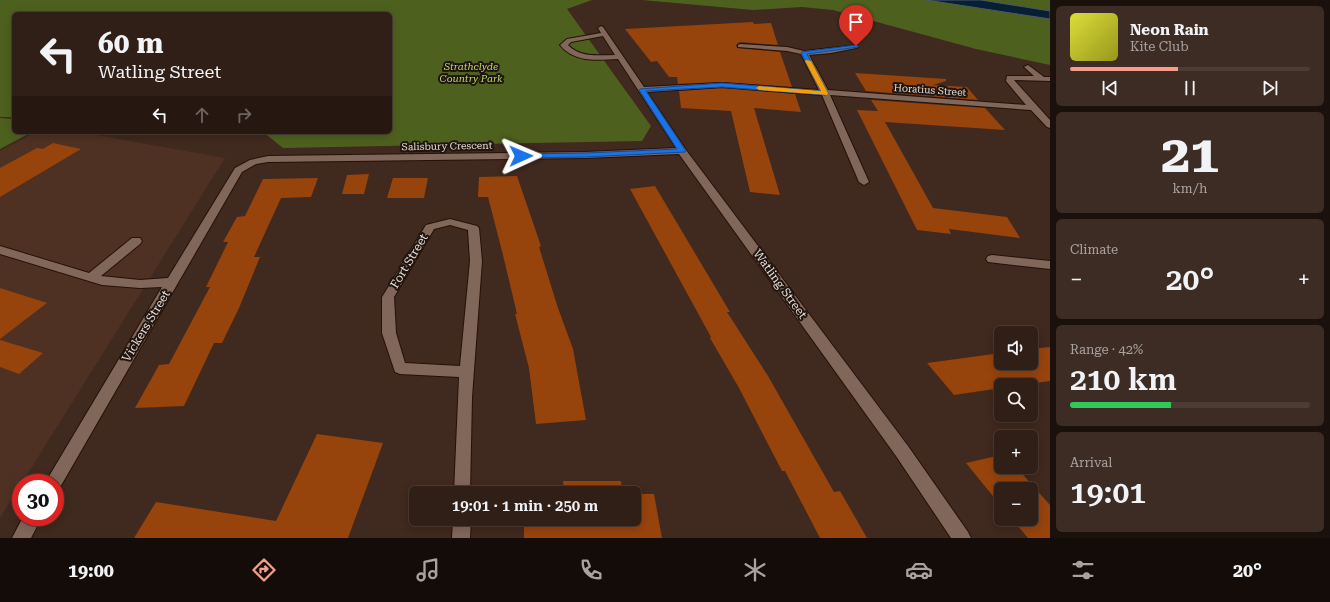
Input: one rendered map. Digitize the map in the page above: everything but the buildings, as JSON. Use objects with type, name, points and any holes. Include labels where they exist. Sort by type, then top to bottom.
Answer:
[{"type":"street","name":"Watling Street","points":[[620,57],[592,57],[580,55],[568,51],[564,45],[569,40],[603,31],[682,151],[902,451],[962,538]]},
{"type":"street","points":[[777,39],[781,49]]},
{"type":"street","points":[[740,46],[781,49],[804,53],[856,46]]},
{"type":"street","points":[[804,53],[825,93],[864,182]]},
{"type":"street","points":[[1028,67],[1046,79]]},
{"type":"street","points":[[1046,79],[1010,78],[1010,81],[1050,125]]},
{"type":"street","name":"Horatius Street","points":[[642,90],[722,85],[1033,108]]},
{"type":"street","name":"Salisbury Crescent","points":[[238,170],[253,162],[268,159],[585,155],[682,151]]},
{"type":"street","name":"Vickers Street","points":[[58,474],[238,170]]},
{"type":"street","name":"Fort Street","points":[[462,486],[464,397],[467,372],[476,261],[473,228],[450,222],[430,227],[388,297],[389,333],[400,368],[467,372]]},
{"type":"street","points":[[91,278],[136,241]]},
{"type":"street","points":[[0,250],[110,283],[172,282]]},
{"type":"street","points":[[992,259],[1050,265]]},
{"type":"street","points":[[21,538],[28,526]]},
{"type":"street","points":[[461,538],[462,526]]},
{"type":"shaded area","points":[[32,134],[90,134],[225,158],[28,474],[12,474],[12,499],[0,518],[0,151]]},
{"type":"green space","name":"Strathclyde Country Park","points":[[0,0],[592,0],[567,9],[651,126],[642,141],[283,148],[266,134],[392,134],[392,12],[12,12],[12,117],[0,117]]},
{"type":"green space","points":[[642,0],[1050,0],[1050,65],[976,49],[833,10],[802,7],[753,10]]},
{"type":"green space","points":[[0,118],[12,119],[12,134],[28,134],[0,149]]},
{"type":"water","points":[[926,0],[981,0],[1050,11],[1050,19]]},
{"type":"slow traffic","points":[[759,88],[825,93],[808,61]]},
{"type":"route","points":[[521,156],[682,151],[642,90],[722,85],[825,93],[804,53],[831,51],[856,46]]}]
